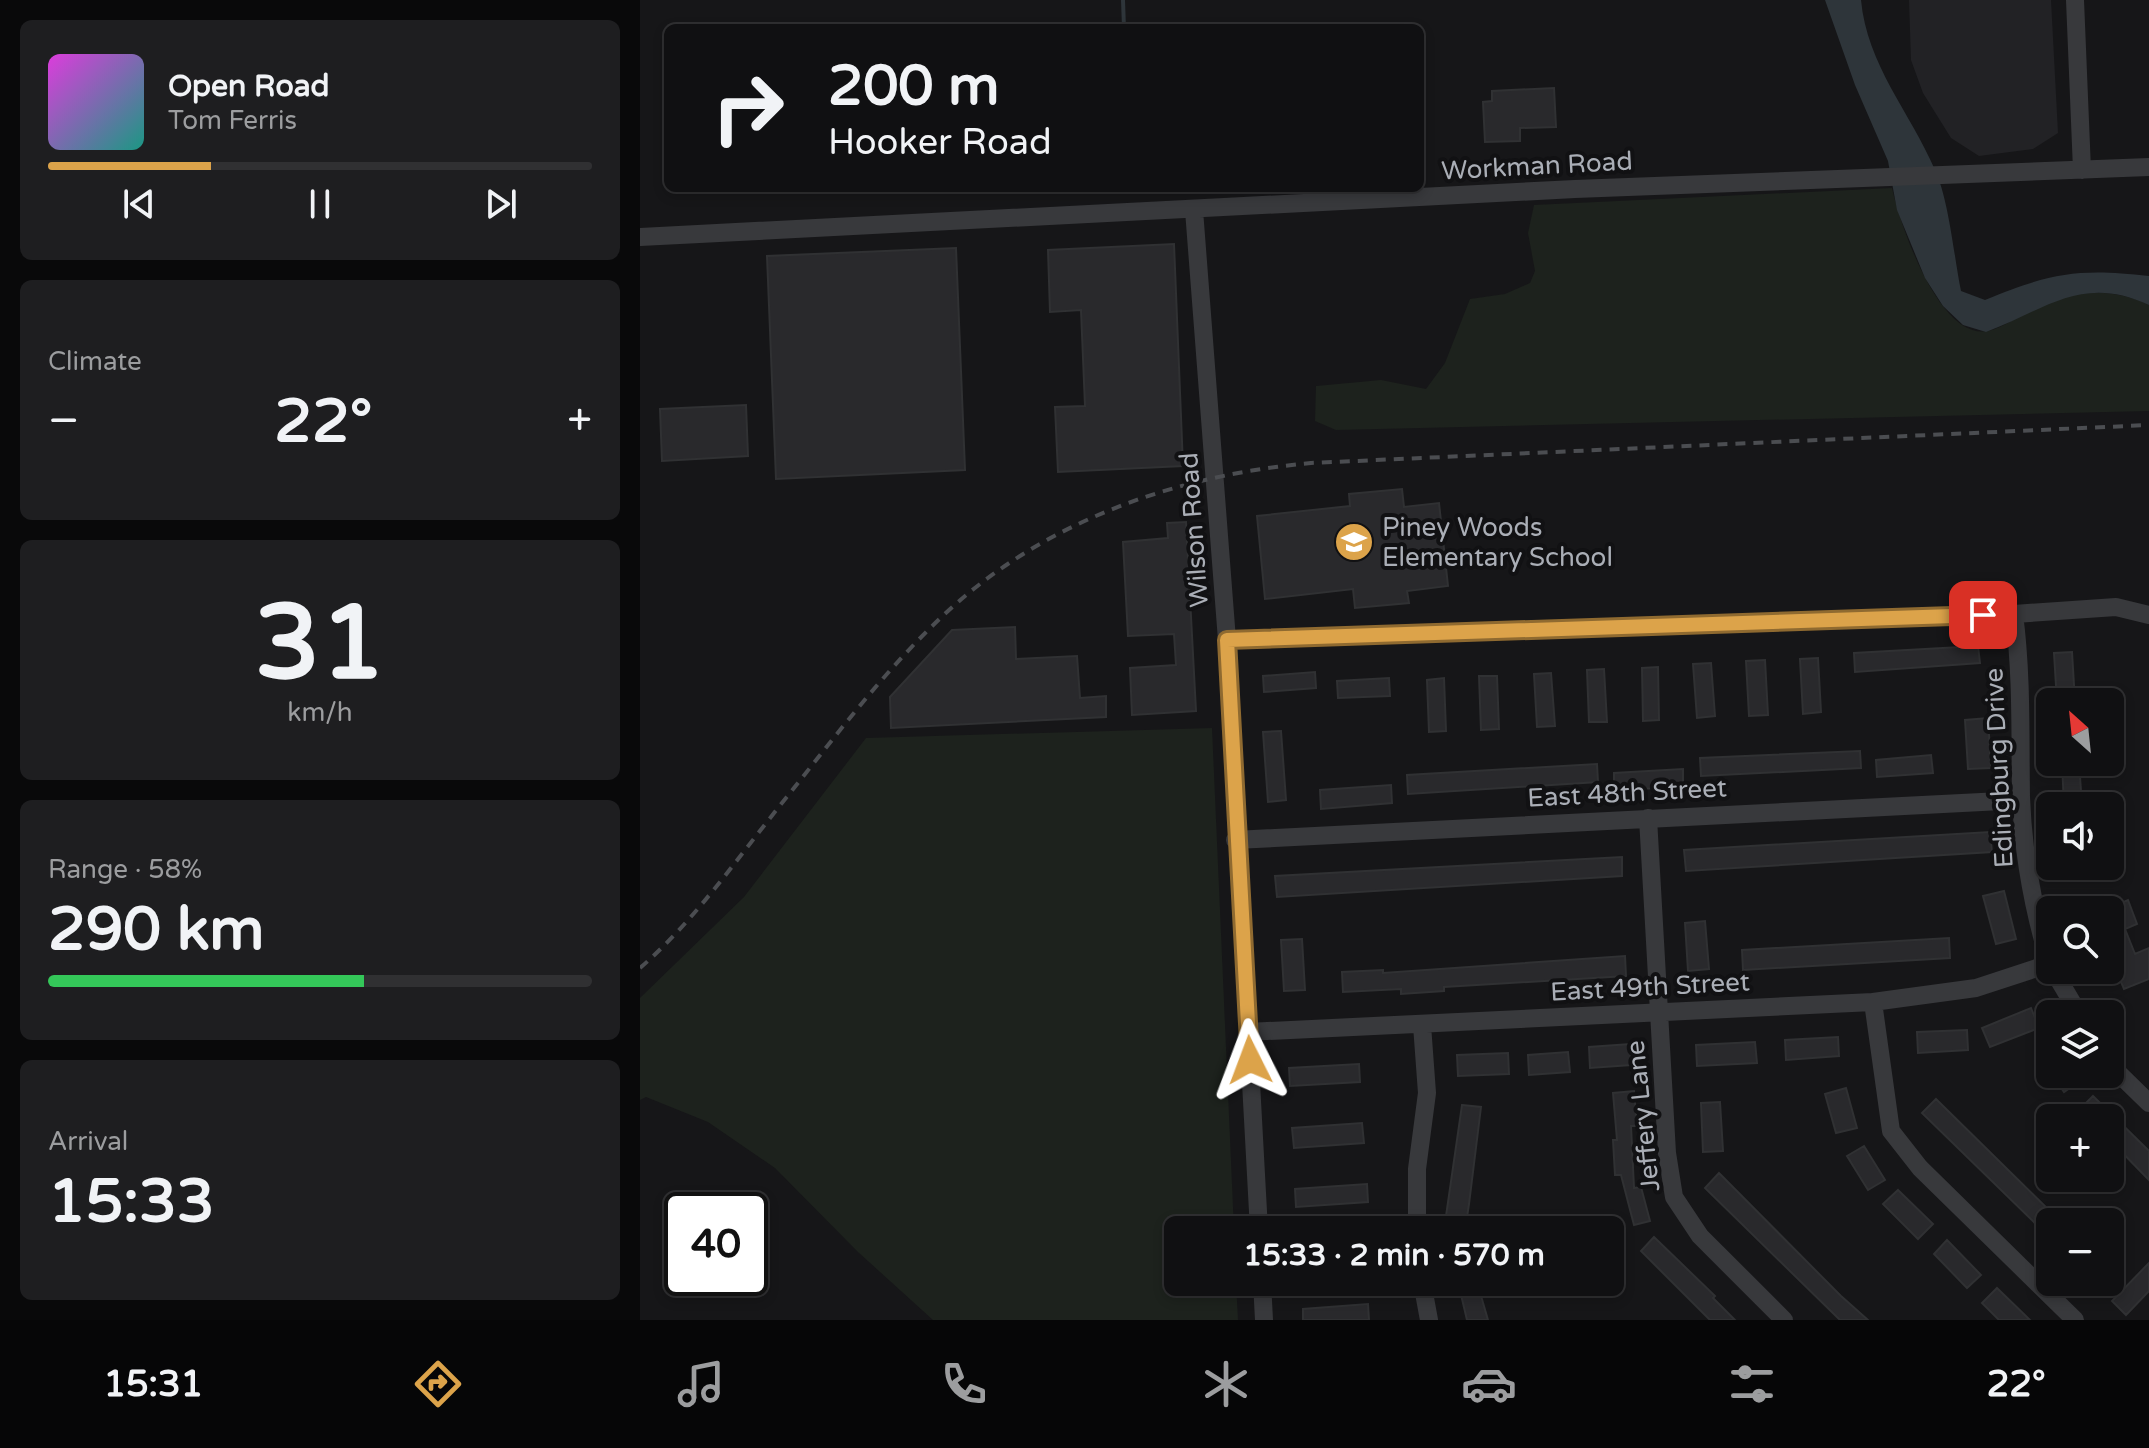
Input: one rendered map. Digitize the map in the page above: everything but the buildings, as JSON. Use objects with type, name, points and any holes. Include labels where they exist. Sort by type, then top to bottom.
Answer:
[{"type":"street","points":[[2075,0],[2082,170]]},
{"type":"street","name":"Workman Road","points":[[640,237],[1575,189],[1879,180],[2149,167]]},
{"type":"street","name":"Wilson Road","points":[[1194,210],[1227,640],[1235,840],[1258,1216]]},
{"type":"street","points":[[1227,640],[2014,614],[2116,607],[2149,615]]},
{"type":"street","name":"Edingburg Drive","points":[[2014,614],[2021,670],[2021,800],[2036,902]]},
{"type":"street","name":"East 48th Street","points":[[1235,840],[2021,800]]},
{"type":"street","name":"Jeffery Lane","points":[[1648,818],[1667,1153],[1674,1197],[1700,1236],[1784,1320]]},
{"type":"street","name":"East 49th Street","points":[[1248,1032],[1873,1002],[1976,988],[2036,970]]},
{"type":"street","points":[[1873,1002],[1891,1131],[1920,1168],[2075,1320]]},
{"type":"street","points":[[1417,1216],[1417,1169],[1427,1093],[1422,1025]]},
{"type":"street","points":[[2124,1079],[2149,1103]]},
{"type":"street","points":[[1263,1296],[1264,1320]]},
{"type":"street","points":[[1425,1296],[1429,1320]]},
{"type":"shaded area","points":[[1825,0],[1861,0],[1865,24],[1880,67],[1940,182],[1961,291],[1985,300],[2047,278],[2083,273],[2124,274],[2149,276],[2149,305],[2125,296],[2084,294],[2065,298],[1986,332],[1963,325],[1943,306],[1925,278],[1897,210],[1888,161],[1855,85]]},
{"type":"shaded area","points":[[1909,0],[2051,0],[2058,133],[2033,149],[1979,156],[1951,138],[1923,93],[1911,60]]},
{"type":"shaded area","points":[[1892,188],[1903,227],[1925,277],[1953,318],[1970,329],[1993,330],[2042,305],[2072,295],[2103,293],[2149,305],[2149,411],[1336,430],[1315,421],[1316,386],[1381,380],[1426,389],[1445,363],[1470,299],[1505,294],[1530,283],[1535,271],[1528,233],[1534,205]]},
{"type":"shaded area","points":[[1212,728],[1233,1216],[1164,1216],[1164,1296],[1237,1296],[1238,1320],[933,1320],[858,1252],[775,1168],[708,1122],[646,1097],[640,1100],[640,998],[744,897],[866,738]]},
{"type":"waterway","points":[[1123,0],[1124,24]]},
{"type":"railway","points":[[640,968],[695,912],[859,706],[948,611],[1028,551],[1071,527],[1117,507],[1212,478],[1311,463],[2149,425]]},
{"type":"place","name":"Piney Woods Elementary School","points":[[1354,542]]},
{"type":"route","points":[[1250,1060],[1235,840],[1227,640],[1983,615]]}]
